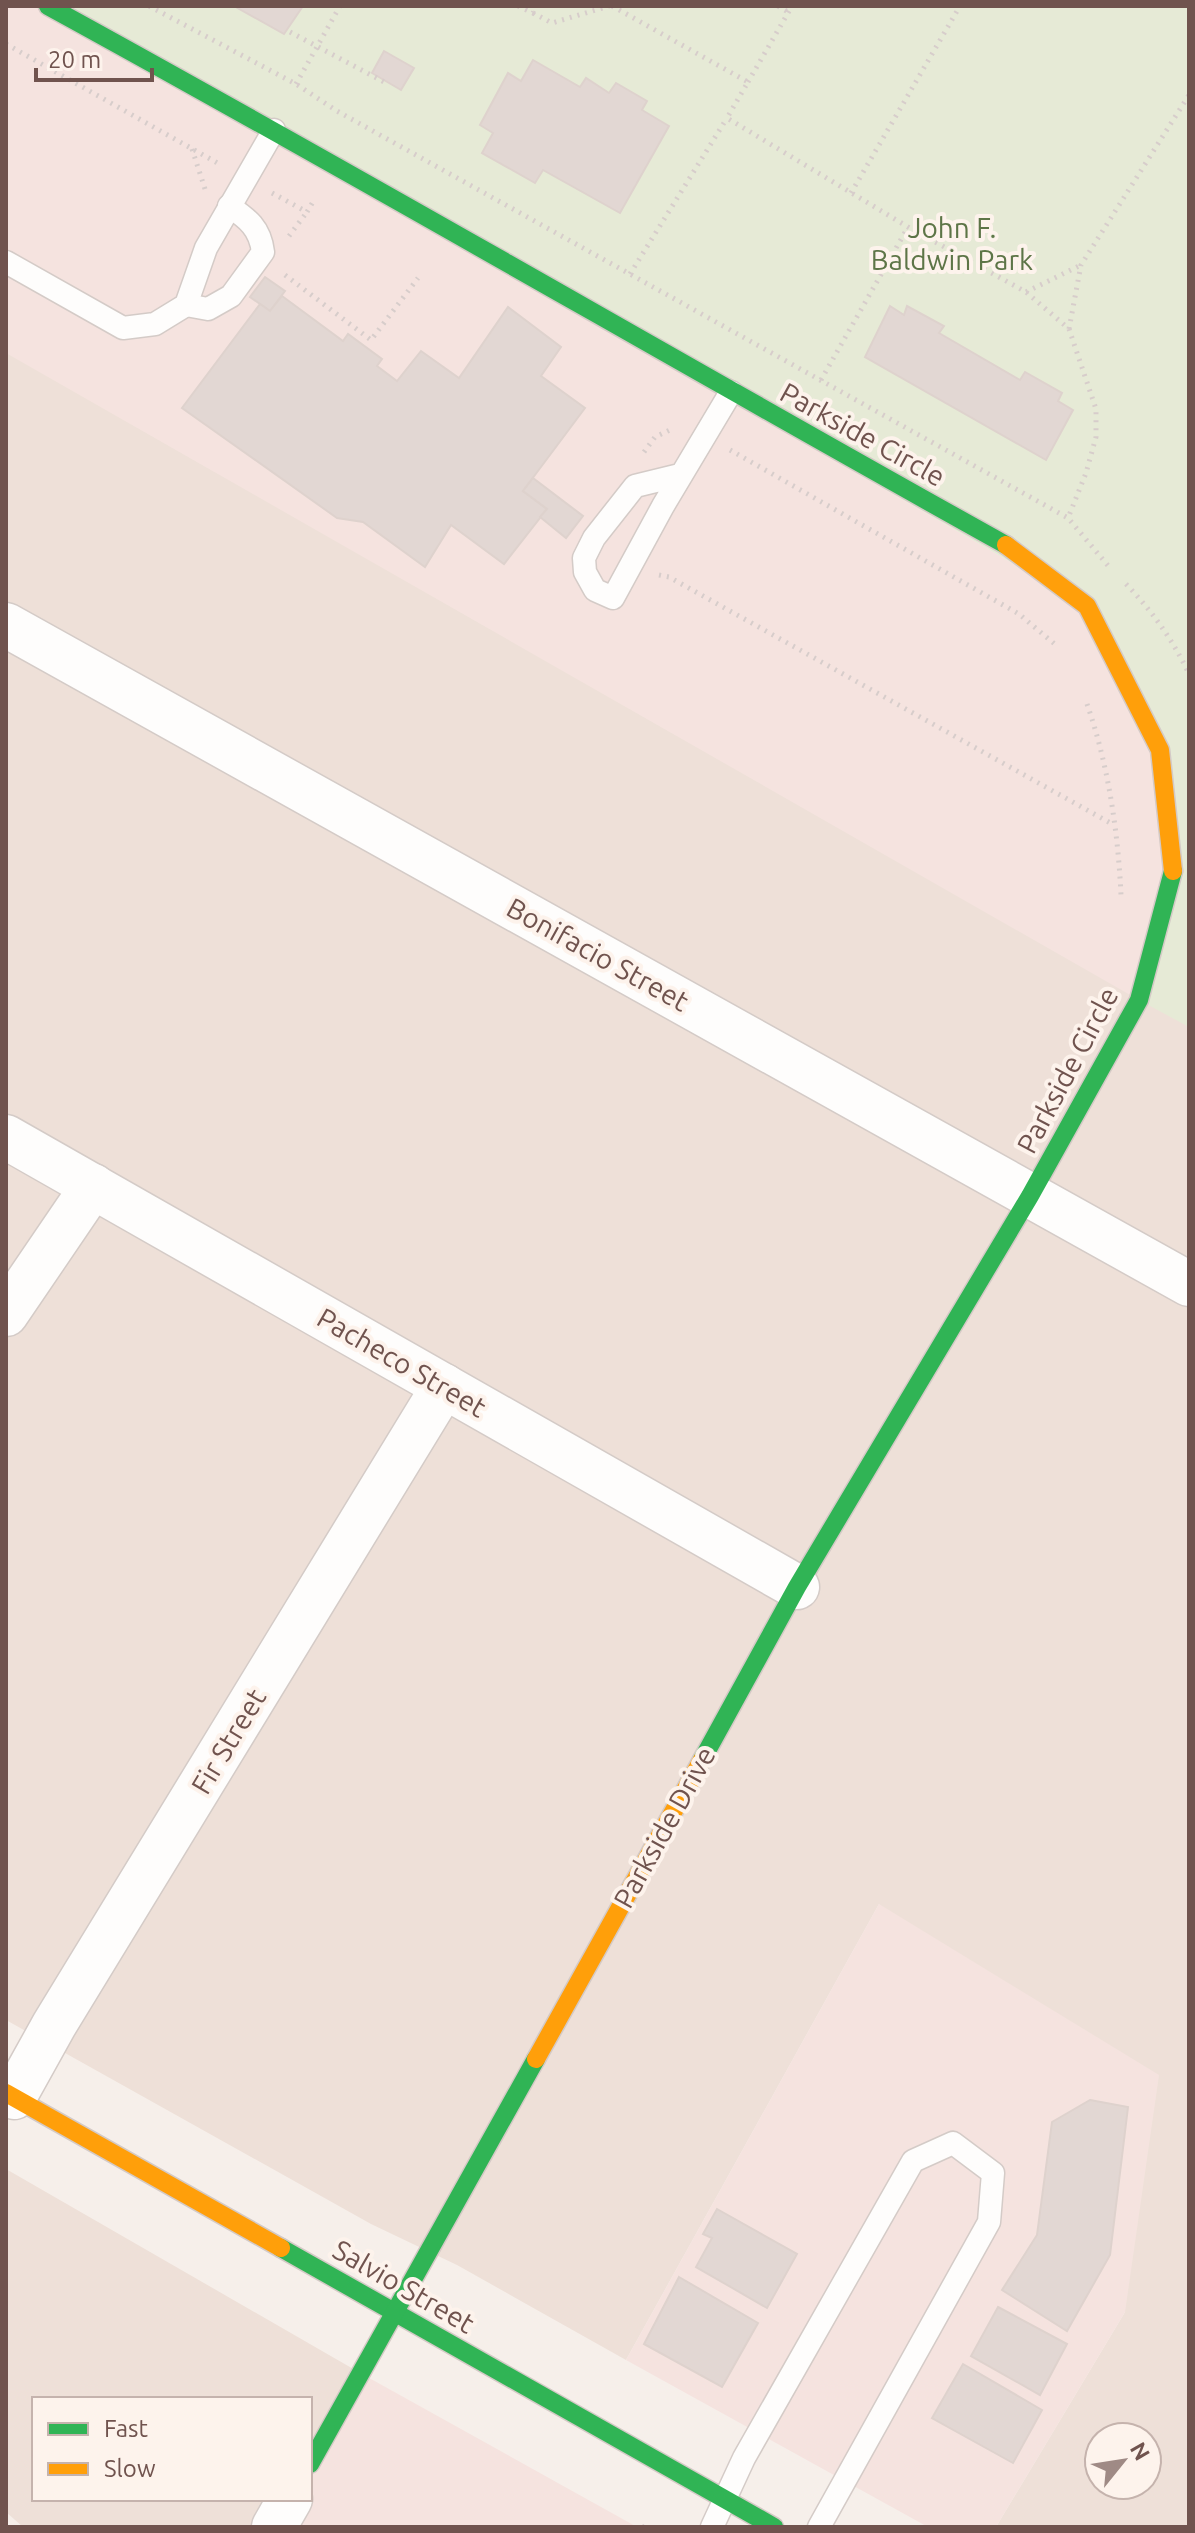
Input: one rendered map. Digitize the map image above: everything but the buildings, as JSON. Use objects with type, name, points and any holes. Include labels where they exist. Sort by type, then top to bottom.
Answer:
[{"type":"street","name":"Parkside Circle","points":[[48,6],[274,130],[1009,547],[1087,606],[1160,750],[1173,869],[1139,1000],[1030,1196]]},
{"type":"street","name":"Bonifacio Street","points":[[6,625],[1189,1284]]},
{"type":"street","name":"Pacheco Street","points":[[6,1137],[797,1587]]},
{"type":"street","points":[[6,1314],[93,1186]]},
{"type":"street","name":"Parkside Drive","points":[[312,2460],[797,1587],[1030,1196]]},
{"type":"street","name":"Fir Street","points":[[10,2095],[444,1386]]},
{"type":"street","name":"Salvio Street","points":[[10,2095],[774,2527]]},
{"type":"street","points":[[274,2527],[289,2501]]},
{"type":"lane","points":[[6,262],[123,328],[155,324],[186,305],[206,248],[274,130]]},
{"type":"lane","points":[[186,305],[208,309],[231,296],[263,252],[261,235],[251,221],[229,206]]},
{"type":"lane","points":[[680,475],[635,486],[594,538],[584,558],[585,572],[595,590],[613,598],[680,475],[731,392]]},
{"type":"lane","points":[[712,2527],[744,2458],[913,2161],[953,2143],[993,2173],[989,2222],[819,2527]]},
{"type":"path","points":[[149,6],[296,84],[337,111],[1068,518],[1112,570]]},
{"type":"path","points":[[296,84],[340,6]]},
{"type":"path","points":[[518,6],[552,23],[611,6],[748,82]]},
{"type":"path","points":[[533,13],[537,6]]},
{"type":"path","points":[[630,274],[727,118],[790,9],[778,6]]},
{"type":"path","points":[[851,193],[960,6]]},
{"type":"path","points":[[290,32],[386,83]]},
{"type":"path","points":[[6,44],[307,212],[319,193]]},
{"type":"path","points":[[1068,518],[1096,437],[1096,409],[1069,329],[1081,265],[1189,95]]},
{"type":"path","points":[[727,118],[908,227],[1026,292],[1069,329]]},
{"type":"path","points":[[821,380],[908,227]]},
{"type":"path","points":[[1026,292],[1081,265]]},
{"type":"path","points":[[284,274],[371,340],[418,278]]},
{"type":"path","points":[[705,436],[1019,614],[1055,643],[1062,654]]},
{"type":"path","points":[[633,563],[669,577],[1114,825]]},
{"type":"path","points":[[1120,579],[1147,605],[1177,649],[1189,674]]},
{"type":"path","points":[[1085,699],[1099,738],[1114,825],[1122,902]]},
{"type":"shaded area","points":[[6,6],[48,6],[1087,606],[1160,750],[1173,869],[1139,1000],[6,353]]},
{"type":"shaded area","points":[[6,352],[1189,1025],[1189,1252],[1174,1276],[1189,1284],[1189,2527],[996,2527],[1125,2312],[879,1904],[626,2360],[457,2265],[371,2224],[6,2020]]},
{"type":"shaded area","points":[[879,1904],[1159,2075],[1125,2312],[996,2527],[928,2527],[626,2360]]},
{"type":"shaded area","points":[[6,2169],[362,2374],[312,2460],[312,2397],[32,2397],[32,2501],[288,2501],[273,2527],[23,2527],[6,2512]]},
{"type":"shaded area","points":[[362,2374],[637,2527],[273,2527],[307,2501],[312,2501],[312,2460]]},
{"type":"green space","name":"John F. Baldwin Park","points":[[48,6],[1189,6],[1189,1027],[1139,1000],[1173,869],[1160,750],[1087,606]]},
{"type":"traffic: fast","points":[[48,6],[1006,545]]},
{"type":"traffic: fast","points":[[702,1760],[797,1587],[1030,1196],[1139,1000],[1173,871]]},
{"type":"traffic: fast","points":[[312,2460],[536,2059]]},
{"type":"traffic: fast","points":[[281,2248],[774,2527]]},
{"type":"traffic: slow","points":[[1006,545],[1087,606],[1160,750],[1173,871]]},
{"type":"traffic: slow","points":[[536,2059],[702,1760]]},
{"type":"traffic: slow","points":[[6,2093],[281,2248]]}]
